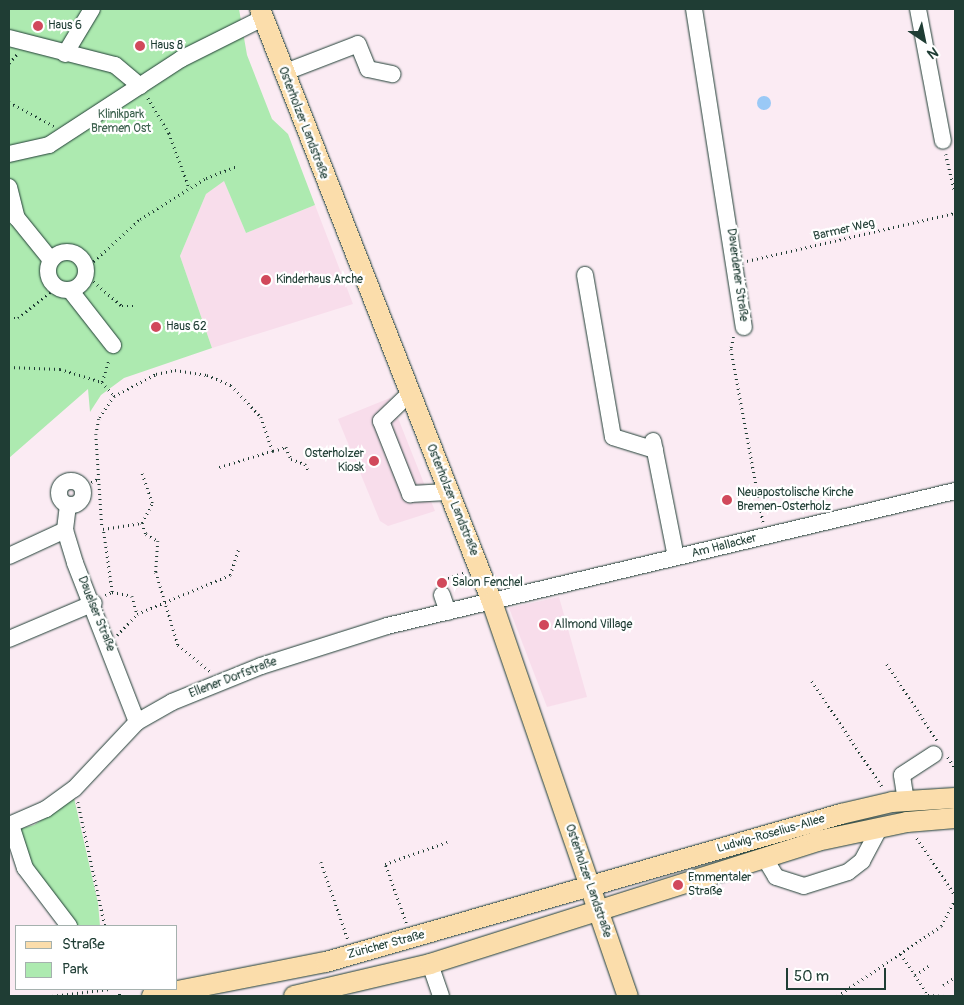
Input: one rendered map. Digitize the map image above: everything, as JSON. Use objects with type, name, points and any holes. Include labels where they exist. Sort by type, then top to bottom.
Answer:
[{"type":"main road","name":"Osterholzer Landstraße","points":[[261,13],[492,602],[628,996]]},
{"type":"main road","name":"Ludwig-Roselius-Allee","points":[[589,887],[841,814],[906,801],[955,798]]},
{"type":"main road","name":"Ludwig-Roselius-Allee","points":[[598,910],[764,857],[880,827],[907,822],[955,818]]},
{"type":"main road","name":"Züricher Straße","points":[[152,996],[177,994],[354,954],[589,887]]},
{"type":"main road","points":[[294,996],[430,964],[598,910]]},
{"type":"street","points":[[65,54],[92,9]]},
{"type":"street","name":"Daverdener Straße","points":[[694,9],[737,264],[744,327]]},
{"type":"street","points":[[918,9],[943,141]]},
{"type":"street","points":[[9,154],[49,145],[140,86],[261,13]]},
{"type":"street","points":[[9,38],[115,66],[140,86]]},
{"type":"street","points":[[284,73],[358,44],[368,69],[392,74]]},
{"type":"street","points":[[9,187],[17,218],[51,260]]},
{"type":"street","points":[[51,260],[71,253],[86,272],[63,289]]},
{"type":"street","points":[[51,260],[48,275],[63,289],[112,345]]},
{"type":"street","points":[[585,275],[613,436],[654,446],[676,558]]},
{"type":"street","points":[[409,394],[381,421],[410,494],[448,492]]},
{"type":"street","name":"Dauelser Straße","points":[[82,486],[82,500],[68,505],[65,530],[109,643],[137,722]]},
{"type":"street","name":"Am Hallacker","points":[[492,602],[955,490]]},
{"type":"street","points":[[9,556],[65,530]]},
{"type":"street","points":[[442,596],[448,612]]},
{"type":"street","points":[[9,639],[93,602]]},
{"type":"street","name":"Ellener Dorfstraße","points":[[68,925],[25,868],[10,825],[46,809],[74,789],[137,722],[219,682],[334,642],[492,602]]},
{"type":"street","points":[[906,801],[902,775],[939,750]]},
{"type":"street","points":[[764,857],[776,877],[804,886],[848,872],[862,861],[880,827]]},
{"type":"street","points":[[430,964],[441,996]]},
{"type":"path","points":[[140,86],[169,133],[190,188]]},
{"type":"path","points":[[9,102],[40,116],[64,136]]},
{"type":"path","points":[[943,141],[955,192]]},
{"type":"path","points":[[134,306],[122,306],[86,272],[140,219],[190,188],[237,166]]},
{"type":"path","name":"Barmer Weg","points":[[737,264],[955,213]]},
{"type":"path","points":[[9,318],[18,318],[63,289]]},
{"type":"path","name":"Daverdener Straße","points":[[744,327],[730,341],[765,536]]},
{"type":"path","points":[[102,382],[112,345]]},
{"type":"path","points":[[9,367],[60,369],[102,382],[114,396]]},
{"type":"path","points":[[112,592],[102,529],[98,479],[98,419],[114,396],[156,374],[186,370],[207,375],[231,385],[253,405],[273,451]]},
{"type":"path","points":[[218,468],[286,447],[291,459],[305,464],[309,472]]},
{"type":"path","points":[[142,474],[152,504],[142,523],[146,534],[158,541],[156,572],[178,645],[219,682]]},
{"type":"path","points":[[82,486],[98,479]]},
{"type":"path","points":[[102,529],[142,523]]},
{"type":"path","points":[[109,643],[138,614],[165,605],[230,575],[239,548]]},
{"type":"path","points":[[93,602],[112,592],[132,596],[138,614]]},
{"type":"path","points":[[886,664],[939,750],[955,768]]},
{"type":"path","points":[[812,681],[884,789]]},
{"type":"path","points":[[74,789],[105,925]]},
{"type":"path","points":[[907,822],[955,895]]},
{"type":"path","points":[[411,938],[385,864],[447,842]]},
{"type":"path","points":[[321,862],[354,954]]},
{"type":"path","points":[[837,996],[941,926],[955,900]]},
{"type":"path","points":[[901,954],[928,995],[944,996]]},
{"type":"path","points":[[915,975],[930,965]]},
{"type":"path","points":[[943,985],[955,976]]},
{"type":"path","points":[[52,996],[102,990]]},
{"type":"shaded area","name":"Kinderhaus Arche","points":[[224,180],[246,233],[315,205],[353,304],[212,348],[180,256],[206,194]]},
{"type":"shaded area","points":[[390,398],[435,511],[388,526],[380,521],[338,419]]},
{"type":"shaded area","points":[[559,597],[587,697],[547,707],[509,608]]},
{"type":"green space","name":"Klinikpark Bremen Ost","points":[[9,9],[239,9],[247,55],[272,119],[288,134],[315,205],[246,233],[224,181],[206,194],[180,256],[212,348],[124,378],[101,395],[90,412],[88,389],[9,458]]},
{"type":"green space","points":[[74,798],[98,903],[100,925],[77,925],[27,862],[15,830],[34,825]]},
{"type":"water","points":[[761,96],[767,96],[771,103],[767,110],[761,110],[757,106],[757,100]]},
{"type":"place","name":"Haus 6","points":[[38,26]]},
{"type":"place","name":"Haus 8","points":[[140,46]]},
{"type":"place","name":"Kinderhaus Arche","points":[[266,280]]},
{"type":"place","name":"Haus 62","points":[[156,327]]},
{"type":"place","name":"Osterholzer Kiosk","points":[[374,461]]},
{"type":"place","name":"Neuapostolische Kirche Bremen-Osterholz","points":[[727,500]]},
{"type":"place","name":"Salon Fenchel","points":[[442,583]]},
{"type":"place","name":"Allmond Village","points":[[544,625]]},
{"type":"place","name":"Emmentaler Straße","points":[[678,885]]}]
